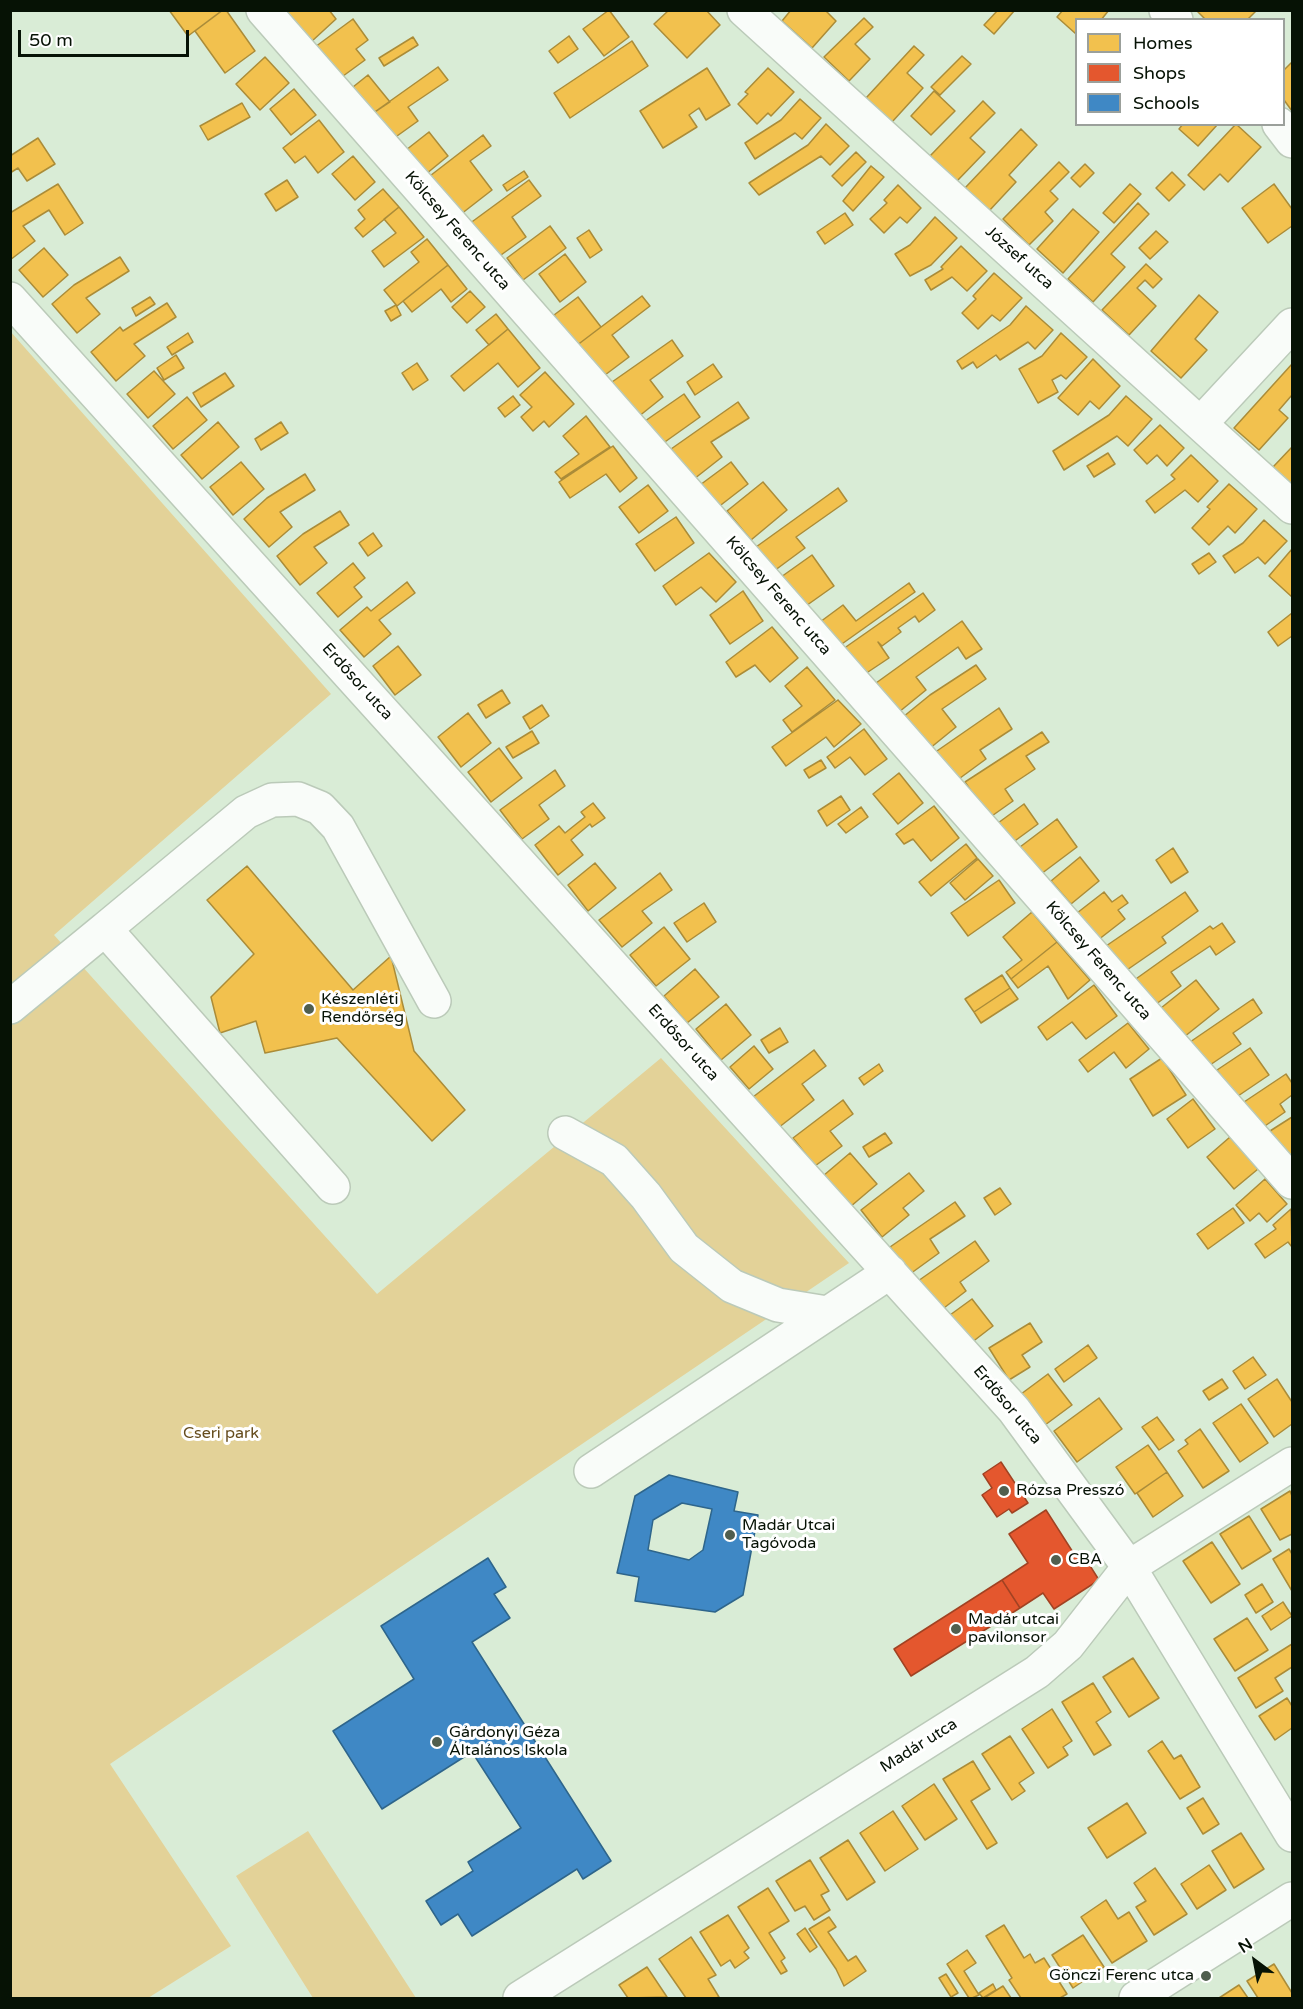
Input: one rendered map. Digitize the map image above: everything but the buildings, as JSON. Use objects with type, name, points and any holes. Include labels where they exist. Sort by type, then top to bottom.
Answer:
[{"type":"street","name":"Kölcsey Ferenc utca","points":[[263,10],[1293,1182]]},
{"type":"street","name":"József utca","points":[[744,10],[1293,507]]},
{"type":"street","points":[[1282,126],[1293,141]]},
{"type":"street","name":"Erdősor utca","points":[[10,299],[1014,1410],[1129,1567],[1293,1835]]},
{"type":"street","points":[[1201,423],[1293,326]]},
{"type":"street","points":[[10,1007],[246,812],[272,801],[298,799],[320,808],[338,826],[434,1001]]},
{"type":"street","points":[[105,928],[333,1187]]},
{"type":"street","points":[[565,1133],[614,1160],[646,1196],[684,1248],[732,1286],[778,1305],[827,1313]]},
{"type":"street","points":[[591,1471],[890,1272]]},
{"type":"street","name":"Madár utca","points":[[520,1998],[1037,1671],[1068,1645],[1129,1567],[1293,1464]]},
{"type":"street","points":[[1136,1998],[1293,1899]]},
{"type":"green space","name":"Cseri park","points":[[10,331],[331,694],[54,935],[377,1294],[661,1058],[849,1263],[110,1764],[231,1946],[148,1998],[11,1998]]},
{"type":"green space","points":[[308,1831],[416,1998],[313,1998],[236,1876]]},
{"type":"place","name":"Készenléti Rendőrség","points":[[309,1009]]},
{"type":"place","name":"Rózsa Presszó","points":[[1004,1491]]},
{"type":"place","name":"Madár Utcai Tagóvoda","points":[[730,1535]]},
{"type":"place","name":"CBA","points":[[1056,1560]]},
{"type":"place","name":"Madár utcai pavilonsor","points":[[956,1629]]},
{"type":"place","name":"Gárdonyi Géza Általános Iskola","points":[[437,1742]]},
{"type":"place","name":"Gönczi Ferenc utca","points":[[1206,1976]]}]
